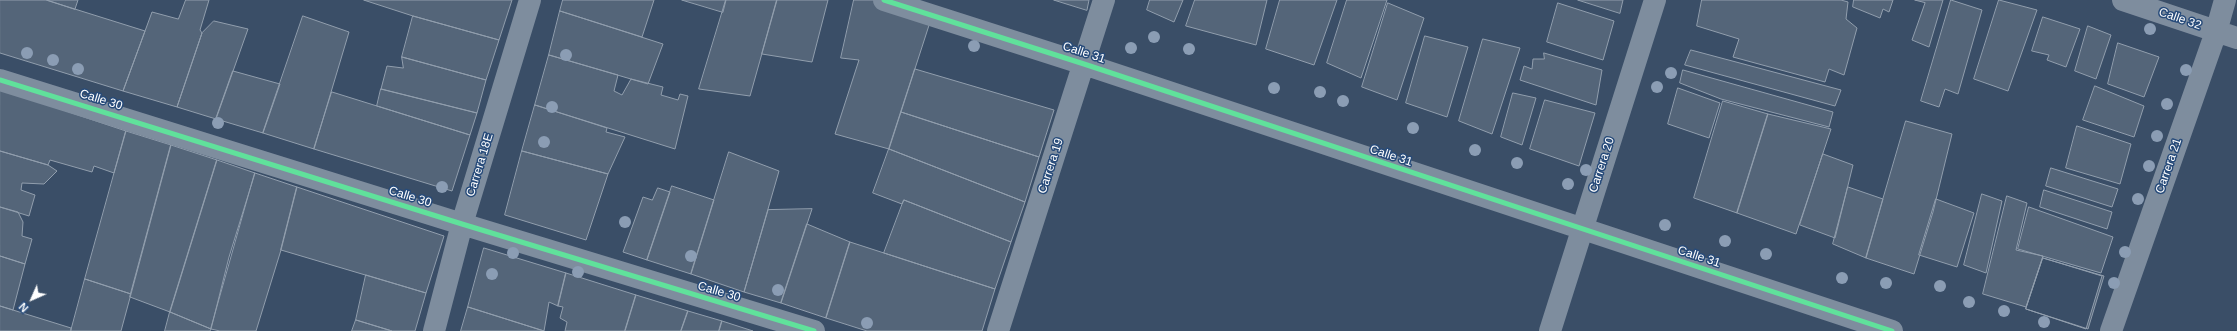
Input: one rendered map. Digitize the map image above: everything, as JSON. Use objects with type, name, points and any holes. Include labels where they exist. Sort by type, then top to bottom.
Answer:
[{"type":"street","name":"Carrera 18E","points":[[434,331],[462,224],[530,0]]},
{"type":"street","name":"Calle 31","points":[[884,0],[1084,64],[1582,230],[1892,331]]},
{"type":"street","name":"Carrera 19","points":[[998,331],[1104,0]]},
{"type":"street","name":"Carrera 20","points":[[1550,331],[1655,0]]},
{"type":"street","name":"Calle 32","points":[[2123,0],[2237,38]]},
{"type":"street","name":"Carrera 21","points":[[2111,331],[2216,32],[2225,0]]},
{"type":"street","name":"Calle 30","points":[[0,80],[462,224],[814,331]]},
{"type":"building","points":[[0,0],[46,0],[145,31],[123,91],[0,53]]},
{"type":"building","points":[[47,0],[78,0],[75,9]]},
{"type":"building","points":[[186,0],[209,0],[200,30],[202,33],[177,107],[123,91],[152,12],[178,19]]},
{"type":"building","points":[[364,0],[512,0],[499,40],[413,16]]},
{"type":"building","points":[[563,0],[654,0],[642,37],[560,11]]},
{"type":"building","points":[[682,0],[726,0],[723,12]]},
{"type":"building","points":[[726,0],[777,0],[750,96],[699,89]]},
{"type":"building","points":[[777,0],[828,0],[812,62],[762,54]]},
{"type":"building","points":[[854,0],[879,0],[932,16],[889,149],[835,134],[859,60],[841,58]]},
{"type":"building","points":[[1054,0],[1089,0],[1087,10]]},
{"type":"building","points":[[1150,0],[1183,0],[1174,22],[1147,10]]},
{"type":"building","points":[[1195,0],[1267,0],[1256,45],[1186,26]]},
{"type":"building","points":[[1280,0],[1337,0],[1314,65],[1266,49]]},
{"type":"building","points":[[1347,0],[1387,0],[1361,78],[1327,63]]},
{"type":"building","points":[[1578,0],[1623,0],[1620,13]]},
{"type":"building","points":[[1702,0],[1841,0],[1848,2],[1846,19],[1857,28],[1844,75],[1829,69],[1825,82],[1733,57],[1739,39],[1697,26]]},
{"type":"building","points":[[1854,0],[1893,0],[1889,12],[1883,9],[1880,18],[1853,7]]},
{"type":"building","points":[[1915,0],[1943,0],[1929,47],[1912,40],[1925,3]]},
{"type":"building","points":[[1951,0],[1982,10],[1958,94],[1945,89],[1939,107],[1921,101]]},
{"type":"building","points":[[1999,0],[2037,10],[2008,91],[1974,79]]},
{"type":"building","points":[[1388,3],[1424,18],[1397,100],[1362,87]]},
{"type":"building","points":[[1558,3],[1614,21],[1603,60],[1547,42]]},
{"type":"building","points":[[560,11],[663,44],[648,84],[549,55]]},
{"type":"building","points":[[303,16],[349,32],[314,149],[263,133]]},
{"type":"building","points":[[413,16],[499,40],[486,80],[402,57]]},
{"type":"building","points":[[2043,17],[2080,29],[2066,67],[2047,60],[2049,55],[2032,51]]},
{"type":"building","points":[[214,21],[248,29],[216,119],[177,107],[202,33]]},
{"type":"building","points":[[2088,26],[2111,35],[2096,79],[2075,71]]},
{"type":"building","points":[[1425,36],[1468,47],[1447,117],[1406,103]]},
{"type":"building","points":[[1483,39],[1520,48],[1492,134],[1459,121]]},
{"type":"building","points":[[2118,43],[2159,57],[2144,97],[2108,84]]},
{"type":"building","points":[[1691,50],[1841,90],[1835,106],[1685,65]]},
{"type":"building","points":[[1544,53],[1602,70],[1596,105],[1520,80],[1524,66],[1532,69],[1533,59],[1544,59]]},
{"type":"building","points":[[549,55],[618,75],[614,91],[622,95],[631,79],[663,87],[661,95],[678,100],[680,94],[688,96],[675,149],[535,105]]},
{"type":"building","points":[[402,57],[486,80],[477,113],[381,89],[387,66],[403,68]]},
{"type":"building","points":[[915,69],[1054,110],[1039,157],[901,112]]},
{"type":"building","points":[[1683,70],[1833,112],[1829,127],[1721,99],[1680,83]]},
{"type":"building","points":[[233,71],[280,84],[263,133],[216,119]]},
{"type":"building","points":[[2095,86],[2144,106],[2134,137],[2083,120]]},
{"type":"building","points":[[1678,88],[1720,103],[1709,138],[1668,124]]},
{"type":"building","points":[[0,89],[126,131],[114,173],[94,166],[92,172],[50,160],[48,165],[0,151]]},
{"type":"building","points":[[381,89],[477,113],[470,135],[377,106]]},
{"type":"building","points":[[332,92],[470,135],[452,191],[314,149]]},
{"type":"building","points":[[1513,93],[1536,98],[1522,145],[1501,137]]},
{"type":"building","points":[[1545,100],[1595,113],[1579,166],[1530,149]]},
{"type":"building","points":[[1723,101],[1768,114],[1737,213],[1694,198]]},
{"type":"building","points":[[535,105],[607,128],[606,132],[625,137],[608,174],[522,151]]},
{"type":"building","points":[[901,112],[1039,157],[1025,202],[889,149]]},
{"type":"building","points":[[1768,114],[1831,129],[1796,234],[1737,213]]},
{"type":"building","points":[[1906,121],[1952,134],[1933,212],[1914,274],[1866,258]]},
{"type":"building","points":[[2077,126],[2131,144],[2120,184],[2066,168]]},
{"type":"building","points":[[126,131],[171,145],[131,294],[85,279]]},
{"type":"building","points":[[171,145],[217,160],[170,312],[130,297]]},
{"type":"building","points":[[889,149],[1025,202],[1011,242],[904,200],[902,204],[873,193]]},
{"type":"building","points":[[0,151],[48,165],[57,171],[44,184],[22,183],[21,190],[35,195],[29,216],[0,207]]},
{"type":"building","points":[[522,151],[608,174],[586,240],[505,215]]},
{"type":"building","points":[[729,152],[779,171],[744,292],[691,274]]},
{"type":"building","points":[[1823,154],[1853,165],[1835,238],[1800,225]]},
{"type":"building","points":[[217,160],[255,173],[229,257],[211,329],[170,312]]},
{"type":"building","points":[[2051,168],[2118,189],[2112,207],[2046,186]]},
{"type":"building","points":[[255,173],[297,187],[281,250],[256,331],[220,331],[211,329]]},
{"type":"building","points":[[672,186],[714,200],[691,274],[647,260]]},
{"type":"building","points":[[297,187],[444,236],[426,293],[281,250]]},
{"type":"building","points":[[1848,187],[1883,199],[1866,258],[1833,244]]},
{"type":"building","points":[[658,188],[670,192],[647,260],[623,252],[643,197],[652,200]]},
{"type":"building","points":[[2044,190],[2112,212],[2107,229],[2040,207]]},
{"type":"building","points":[[1982,194],[2002,201],[1986,273],[1964,265]]},
{"type":"building","points":[[2007,196],[2027,203],[2016,250],[2043,256],[2026,307],[1983,294]]},
{"type":"building","points":[[1936,199],[1974,213],[1957,267],[1919,255]]},
{"type":"building","points":[[904,200],[1011,242],[995,289],[884,253]]},
{"type":"building","points":[[0,207],[18,212],[23,222],[22,236],[32,239],[25,264],[0,256]]},
{"type":"building","points":[[2029,207],[2113,237],[2101,273],[2018,249]]},
{"type":"building","points":[[812,209],[781,303],[744,292],[768,210]]},
{"type":"building","points":[[807,224],[850,242],[826,318],[781,303]]},
{"type":"building","points":[[850,242],[995,289],[982,331],[867,331],[826,318]]},
{"type":"building","points":[[484,248],[566,273],[558,306],[549,302],[544,331],[468,307]]},
{"type":"building","points":[[0,256],[25,264],[13,310],[0,306]]},
{"type":"building","points":[[2043,258],[2102,276],[2086,329],[2026,309]]},
{"type":"building","points":[[2043,258],[2104,276],[2088,329],[2026,309]]},
{"type":"building","points":[[566,273],[636,295],[625,331],[565,331],[567,322],[560,318],[563,307],[558,306]]},
{"type":"building","points":[[366,275],[426,293],[415,331],[392,331],[356,320]]},
{"type":"building","points":[[85,279],[131,294],[121,331],[71,331]]},
{"type":"building","points":[[636,295],[688,311],[681,331],[625,331]]},
{"type":"building","points":[[0,306],[71,328],[71,331],[0,331]]},
{"type":"building","points":[[468,307],[544,331],[461,331]]},
{"type":"building","points":[[688,311],[722,321],[719,331],[681,331]]},
{"type":"building","points":[[170,312],[211,329],[210,331],[165,331]]},
{"type":"building","points":[[356,320],[392,331],[352,331]]},
{"type":"building","points":[[722,321],[753,331],[719,331]]},
{"type":"cycle path","points":[[884,0],[1084,64],[1892,331]]},
{"type":"cycle path","points":[[0,80],[462,224],[814,331]]}]
